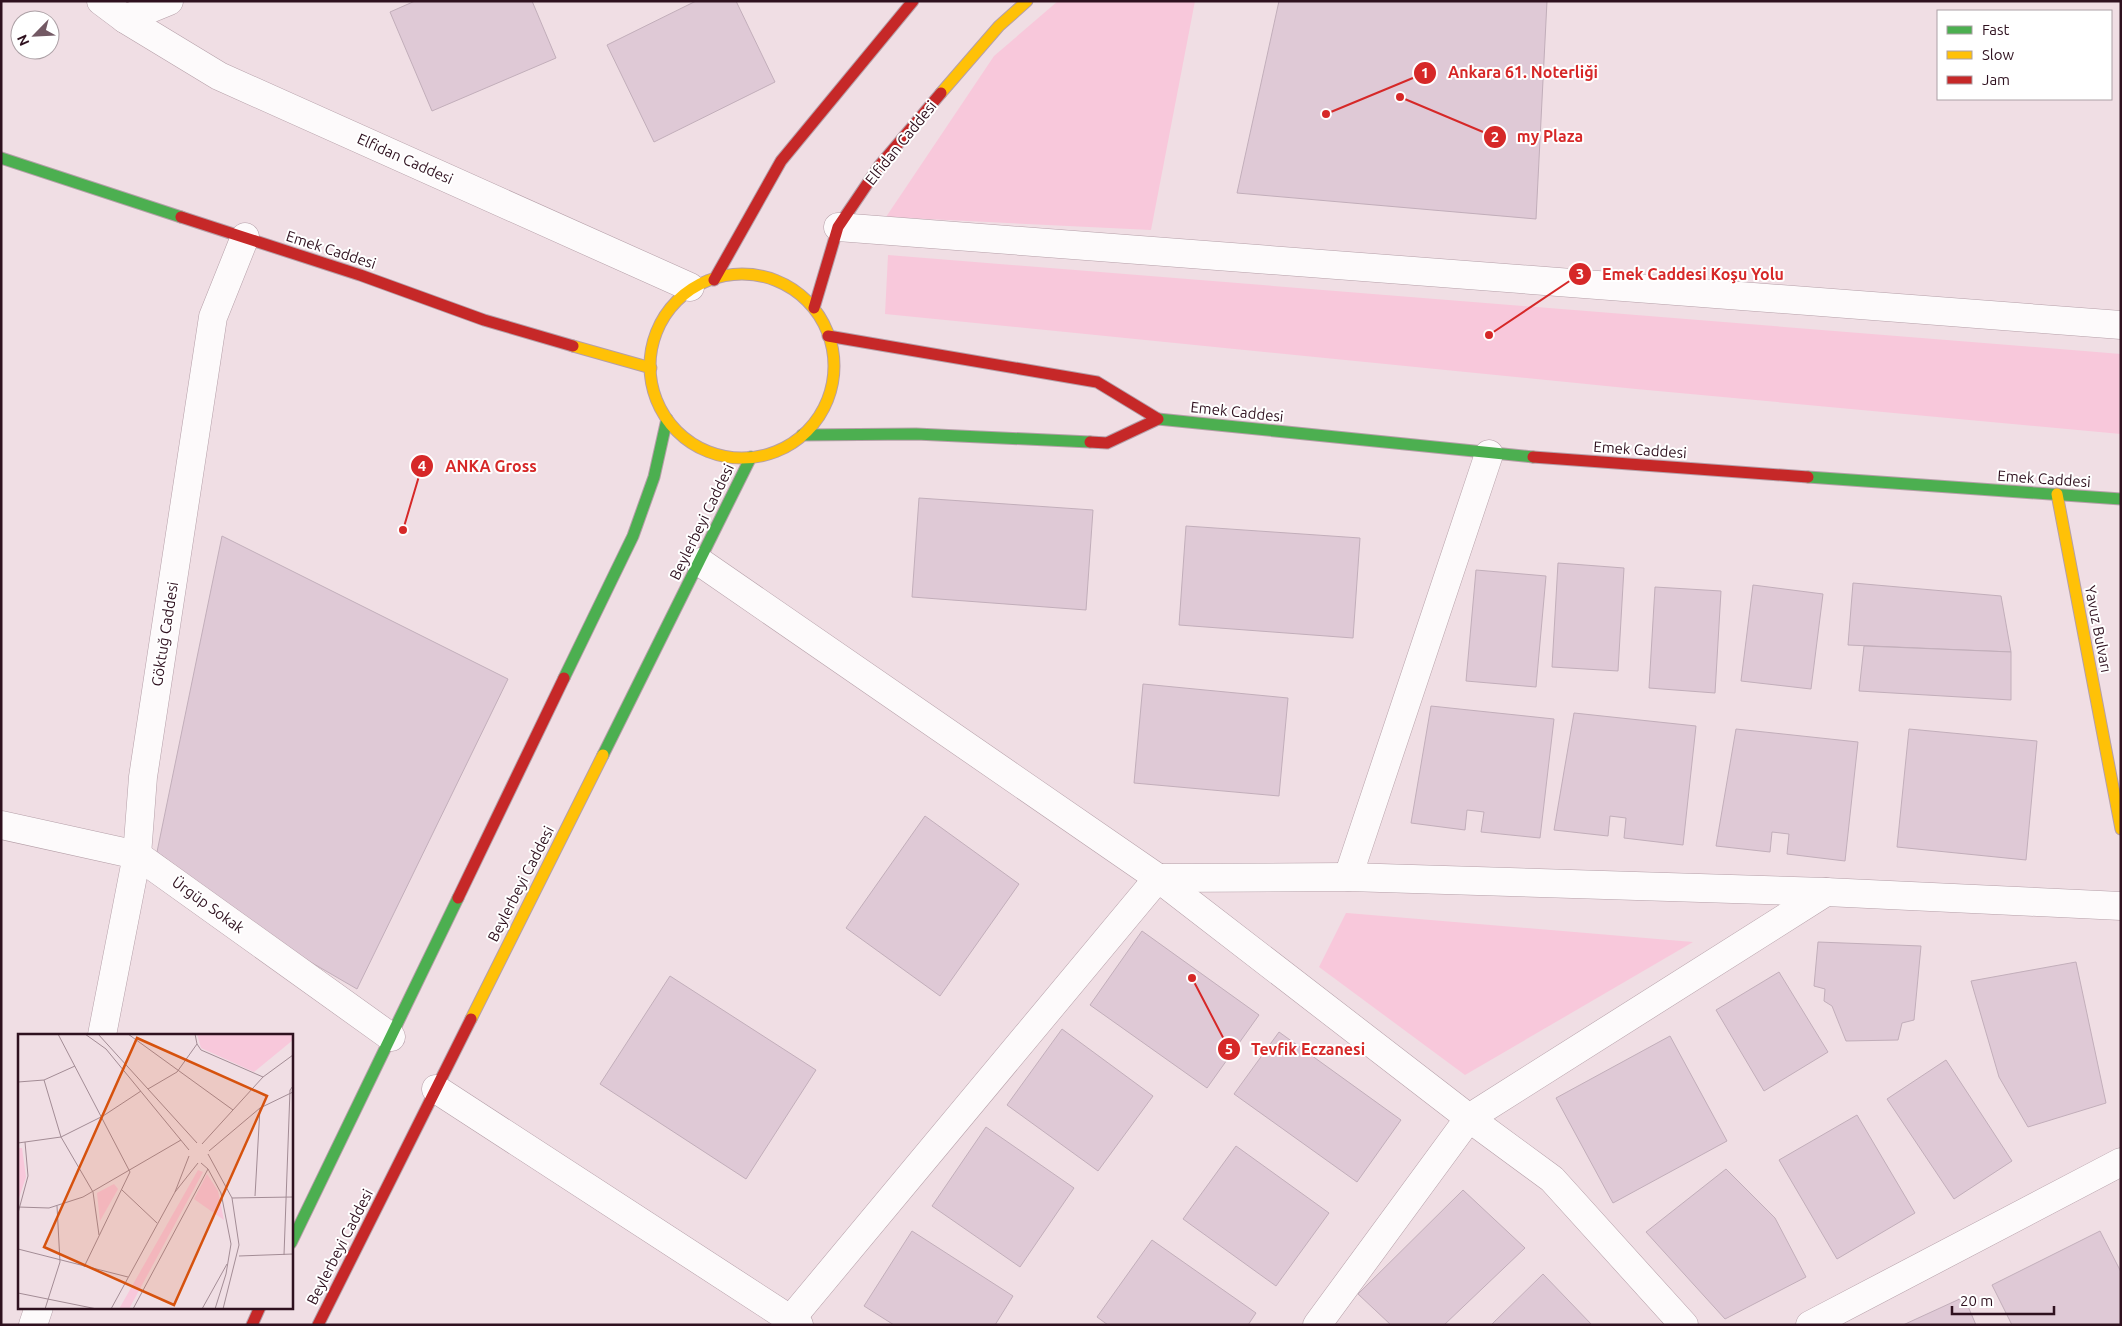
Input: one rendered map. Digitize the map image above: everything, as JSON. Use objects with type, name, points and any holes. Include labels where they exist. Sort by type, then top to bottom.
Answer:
[{"type":"street","name":"Elfidan Caddesi","points":[[101,1],[125,20],[219,76],[702,283]]},
{"type":"street","points":[[125,20],[168,1]]},
{"type":"street","points":[[702,283],[780,161],[912,1]]},
{"type":"street","name":"Elfidan Caddesi","points":[[814,308],[838,227],[880,165],[999,26],[1027,1]]},
{"type":"street","name":"Emek Caddesi","points":[[1,158],[360,275],[484,320],[651,368]]},
{"type":"street","points":[[838,227],[2121,325]]},
{"type":"street","name":"Göktuğ Caddesi","points":[[102,1034],[138,855],[143,777],[213,317],[245,238]]},
{"type":"street","points":[[730,275],[761,276],[790,288],[814,308],[828,336],[835,365],[830,394],[818,420],[797,441],[771,454],[742,458],[713,454],[687,440],[667,419],[654,392],[650,361],[658,330],[669,307],[702,283],[730,275]]},
{"type":"street","name":"Emek Caddesi","points":[[828,336],[1097,382],[1158,419],[1489,454],[2121,499]]},
{"type":"street","points":[[292,1241],[633,536],[654,477],[667,419]]},
{"type":"street","points":[[802,435],[916,434],[1107,443],[1158,419]]},
{"type":"street","points":[[1348,877],[1489,454]]},
{"type":"street","name":"Beylerbeyi Caddesi","points":[[318,1325],[751,457]]},
{"type":"street","name":"Yavuz Bulvarı","points":[[2057,494],[2121,829]]},
{"type":"street","points":[[700,562],[1158,878],[1469,1118],[1552,1179],[1684,1325]]},
{"type":"street","name":"Ürgüp Sokak","points":[[1,825],[138,855],[391,1037]]},
{"type":"street","points":[[1158,878],[1348,877],[1826,892],[2121,906]]},
{"type":"street","points":[[436,1090],[792,1323],[1158,878]]},
{"type":"street","points":[[1317,1325],[1469,1118],[1826,892]]},
{"type":"street","points":[[1810,1325],[2121,1162]]},
{"type":"street","points":[[33,1325],[39,1308]]},
{"type":"street","points":[[252,1325],[260,1308]]},
{"type":"shaded area","points":[[1058,1],[1195,1],[1151,230],[886,217],[994,56]]},
{"type":"shaded area","points":[[888,255],[2121,354],[2121,434],[1636,389],[885,314]]},
{"type":"shaded area","points":[[1346,913],[1693,942],[1465,1075],[1319,967]]},
{"type":"building","points":[[415,1],[532,1],[556,58],[432,111],[390,12]]},
{"type":"building","points":[[696,1],[736,1],[775,82],[654,142],[607,45]]},
{"type":"building","points":[[1279,1],[1547,1],[1536,219],[1237,193]]},
{"type":"building","points":[[919,498],[1093,510],[1086,610],[912,597]]},
{"type":"building","points":[[1186,526],[1360,538],[1353,638],[1179,625]]},
{"type":"building","points":[[222,536],[508,679],[357,989],[288,949],[157,852]]},
{"type":"building","points":[[1558,563],[1624,568],[1618,671],[1552,667]]},
{"type":"building","points":[[1476,570],[1546,576],[1536,687],[1466,681]]},
{"type":"building","points":[[1853,583],[2001,596],[2011,652],[1848,645]]},
{"type":"building","points":[[1753,585],[1823,594],[1811,689],[1741,681]]},
{"type":"building","points":[[1655,587],[1721,591],[1715,693],[1649,688]]},
{"type":"building","points":[[1864,646],[2011,652],[2011,700],[1859,691]]},
{"type":"building","points":[[1143,684],[1288,698],[1279,796],[1134,783]]},
{"type":"building","points":[[1431,706],[1554,719],[1540,838],[1481,832],[1484,812],[1467,810],[1465,830],[1411,823]]},
{"type":"building","points":[[1574,713],[1696,726],[1683,845],[1624,838],[1626,818],[1610,816],[1608,836],[1554,830]]},
{"type":"building","points":[[1736,729],[1858,742],[1845,861],[1787,854],[1789,834],[1772,832],[1770,852],[1716,846]]},
{"type":"building","points":[[1909,729],[2037,741],[2026,860],[1897,847]]},
{"type":"building","points":[[925,816],[1019,884],[940,996],[846,928]]},
{"type":"building","points":[[1142,931],[1259,1015],[1207,1088],[1090,1005]]},
{"type":"building","points":[[1818,942],[1921,946],[1914,1020],[1902,1023],[1898,1040],[1846,1041],[1832,1006],[1824,1001],[1825,989],[1814,986]]},
{"type":"building","points":[[2076,962],[2106,1103],[2028,1127],[1999,1077],[1971,981]]},
{"type":"building","points":[[1779,972],[1828,1052],[1764,1091],[1716,1010]]},
{"type":"building","points":[[670,976],[816,1070],[746,1179],[600,1084]]},
{"type":"building","points":[[1062,1029],[1153,1096],[1098,1171],[1007,1105]]},
{"type":"building","points":[[1279,1032],[1401,1120],[1357,1182],[1234,1094]]},
{"type":"building","points":[[1670,1036],[1727,1141],[1613,1203],[1556,1098]]},
{"type":"building","points":[[1946,1060],[2012,1161],[1954,1199],[1887,1099]]},
{"type":"building","points":[[1857,1115],[1915,1213],[1837,1259],[1779,1160]]},
{"type":"building","points":[[986,1127],[1074,1188],[1020,1267],[932,1206]]},
{"type":"building","points":[[1236,1146],[1329,1213],[1276,1286],[1183,1219]]},
{"type":"building","points":[[1726,1169],[1775,1218],[1806,1277],[1725,1319],[1646,1232]]},
{"type":"building","points":[[1463,1190],[1525,1248],[1444,1325],[1391,1325],[1358,1294]]},
{"type":"building","points":[[912,1231],[1013,1296],[995,1325],[894,1325],[864,1306]]},
{"type":"building","points":[[2100,1231],[2121,1272],[2121,1325],[2012,1325],[1992,1285]]},
{"type":"building","points":[[1152,1240],[1256,1313],[1248,1325],[1108,1325],[1097,1317]]},
{"type":"building","points":[[1543,1274],[1592,1325],[1491,1325]]},
{"type":"building","points":[[1964,1297],[1976,1325],[1903,1325]]},
{"type":"traffic: fast","points":[[1,158],[181,217]]},
{"type":"traffic: fast","points":[[564,678],[633,536],[654,477],[667,419]]},
{"type":"traffic: fast","points":[[1158,419],[1533,457]]},
{"type":"traffic: fast","points":[[802,435],[916,434],[1090,442]]},
{"type":"traffic: fast","points":[[603,755],[751,457]]},
{"type":"traffic: fast","points":[[1808,477],[2121,499]]},
{"type":"traffic: fast","points":[[292,1241],[458,898]]},
{"type":"traffic: slow","points":[[941,93],[999,26],[1027,1]]},
{"type":"traffic: slow","points":[[742,274],[760,276],[777,281],[807,301],[827,331],[832,348],[834,366],[832,384],[827,401],[807,431],[777,451],[760,456],[742,458],[724,456],[707,451],[677,431],[657,401],[652,384],[650,366],[652,348],[657,331],[677,301],[707,281],[724,276],[742,274]]},
{"type":"traffic: slow","points":[[573,346],[651,368]]},
{"type":"traffic: slow","points":[[2057,494],[2121,829]]},
{"type":"traffic: slow","points":[[471,1019],[603,755]]},
{"type":"traffic: jam","points":[[714,280],[781,161],[913,1]]},
{"type":"traffic: jam","points":[[814,308],[838,227],[880,165],[941,93]]},
{"type":"traffic: jam","points":[[181,217],[360,275],[484,320],[573,346]]},
{"type":"traffic: jam","points":[[828,336],[1097,382],[1158,419],[1107,443],[1090,442]]},
{"type":"traffic: jam","points":[[1533,457],[1808,477]]},
{"type":"traffic: jam","points":[[458,898],[564,678]]},
{"type":"traffic: jam","points":[[318,1325],[471,1019]]},
{"type":"traffic: jam","points":[[252,1325],[260,1308]]},
{"type":"place","name":"my Plaza","points":[[1400,97]]},
{"type":"place","name":"Ankara 61. Noterliği","points":[[1326,114]]},
{"type":"place","name":"Emek Caddesi Koşu Yolu","points":[[1489,335]]},
{"type":"place","name":"ANKA Gross","points":[[403,530]]},
{"type":"place","name":"Tevfik Eczanesi","points":[[1192,978]]}]
